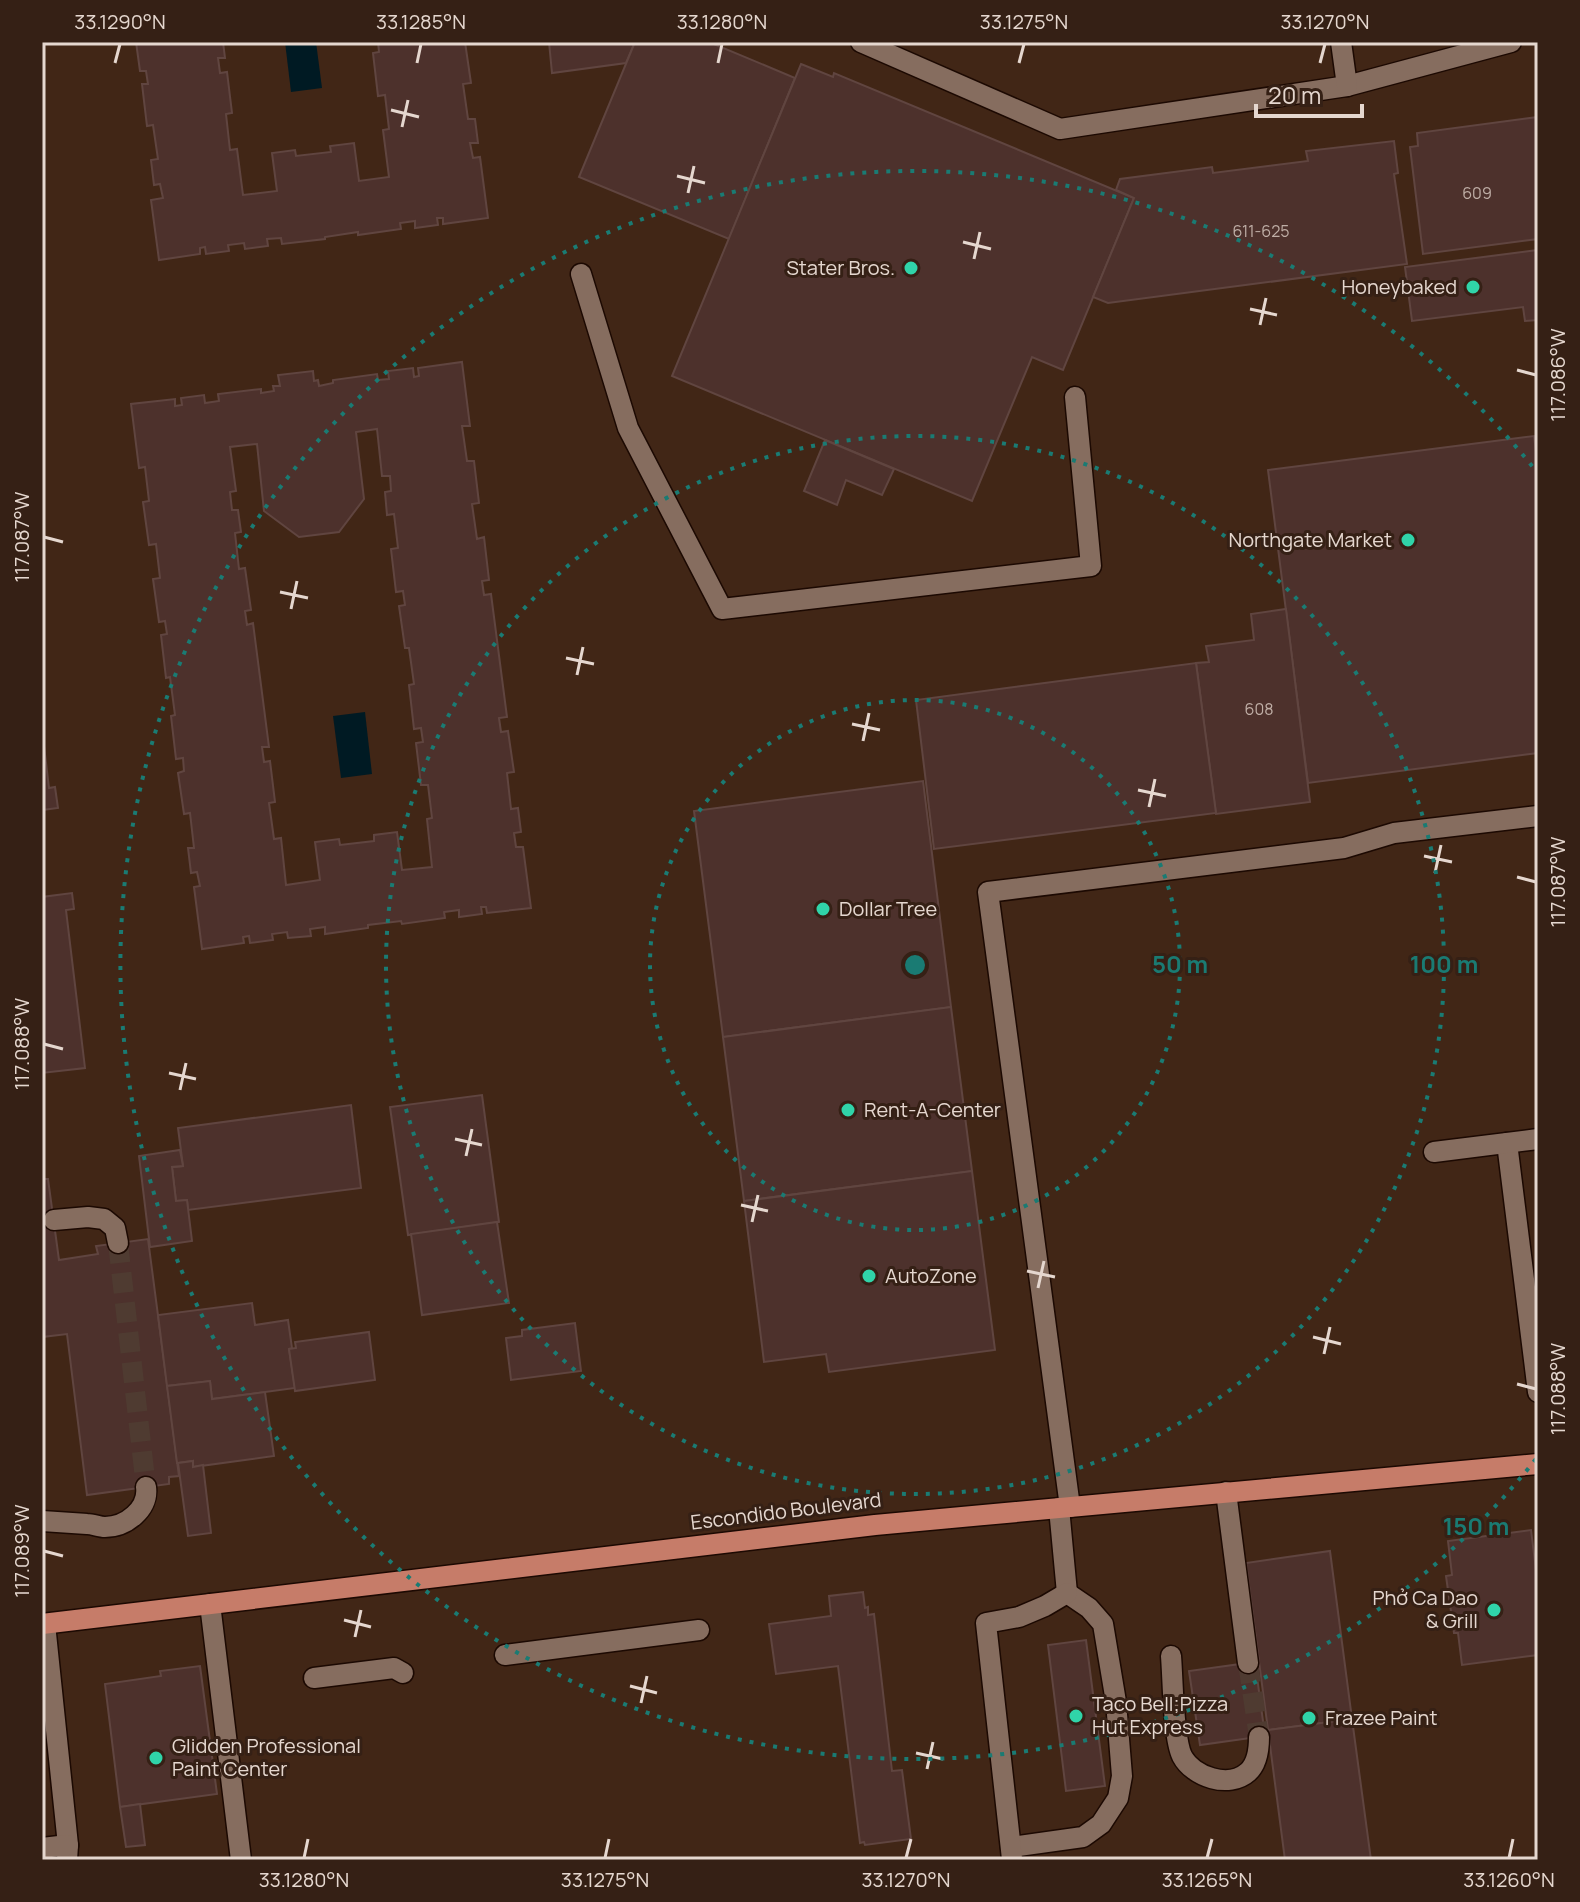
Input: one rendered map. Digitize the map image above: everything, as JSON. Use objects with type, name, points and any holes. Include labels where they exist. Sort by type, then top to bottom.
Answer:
[{"type":"main road","name":"Escondido Boulevard","points":[[44,1624],[889,1523],[1538,1464]]},
{"type":"lane","points":[[861,42],[1060,129],[1347,86],[1511,42]]},
{"type":"lane","points":[[1341,42],[1347,86]]},
{"type":"lane","points":[[581,274],[628,428],[722,609],[1091,566],[1075,397]]},
{"type":"lane","points":[[1067,1593],[1064,1507],[988,892],[1344,848],[1394,833],[1538,816]]},
{"type":"lane","points":[[1434,1152],[1538,1139]]},
{"type":"lane","points":[[1507,1143],[1538,1392]]},
{"type":"lane","points":[[54,1220],[104,1219],[115,1228],[118,1243]]},
{"type":"lane","points":[[42,1521],[105,1527],[119,1524],[137,1513],[147,1494],[146,1487]]},
{"type":"lane","points":[[1226,1492],[1248,1663]]},
{"type":"lane","points":[[1067,1593],[1089,1608],[1103,1624],[1117,1717],[1122,1776],[1118,1798],[1101,1824],[1083,1837],[1011,1853],[986,1623],[1019,1617],[1067,1593]]},
{"type":"lane","points":[[210,1604],[241,1860]]},
{"type":"lane","points":[[42,1848],[67,1853],[44,1624]]},
{"type":"lane","points":[[505,1655],[699,1630]]},
{"type":"lane","points":[[1171,1656],[1178,1738],[1181,1754],[1187,1763],[1205,1777],[1235,1779],[1247,1774],[1253,1765],[1259,1737]]},
{"type":"lane","points":[[314,1678],[394,1668],[403,1673]]},
{"type":"shaded area","points":[[42,42],[1538,42],[1538,1860],[42,1860]]},
{"type":"water","points":[[285,42],[316,42],[322,88],[291,92]]},
{"type":"water","points":[[365,712],[372,774],[341,778],[333,716]]},
{"type":"building","points":[[136,42],[223,42],[225,58],[218,58],[220,73],[227,72],[232,113],[226,114],[230,150],[237,149],[243,195],[277,191],[272,153],[295,150],[296,156],[331,152],[330,146],[354,143],[359,181],[389,177],[383,130],[389,129],[385,95],[378,96],[373,53],[379,52],[378,42],[465,42],[471,83],[463,84],[468,119],[475,119],[478,143],[470,143],[473,158],[480,157],[488,218],[443,224],[443,218],[437,218],[438,225],[415,228],[415,221],[400,223],[401,229],[358,235],[358,232],[282,244],[281,238],[267,239],[268,246],[245,249],[244,243],[228,245],[229,251],[206,254],[205,247],[200,248],[200,254],[159,260],[151,200],[163,198],[160,184],[154,185],[151,160],[158,159],[153,125],[147,126],[142,84],[148,84],[146,71],[140,71]]},
{"type":"building","points":[[549,42],[635,42],[626,63],[552,73]]},
{"type":"building","points":[[635,42],[709,42],[795,78],[729,239],[579,177]]},
{"type":"building","name":"Stater Bros.","points":[[801,64],[833,77],[834,73],[1134,198],[1063,370],[1032,357],[972,501],[672,376]]},
{"type":"building","points":[[1538,117],[1538,239],[1423,254],[1410,147],[1418,146],[1417,133]]},
{"type":"building","points":[[1394,141],[1398,173],[1394,174],[1407,264],[1108,303],[1093,297],[1134,198],[1116,190],[1120,179],[1212,167],[1213,173],[1308,161],[1306,151]]},
{"type":"building","name":"Honeybaked","points":[[1538,250],[1538,320],[1525,321],[1523,307],[1412,321],[1405,267]]},
{"type":"building","points":[[462,362],[470,426],[462,426],[467,461],[474,461],[479,503],[472,504],[477,539],[484,537],[489,580],[482,581],[484,595],[491,594],[507,717],[499,718],[501,732],[508,731],[514,772],[507,773],[511,809],[518,808],[521,832],[514,833],[516,847],[523,847],[531,908],[487,913],[486,907],[481,907],[482,914],[459,917],[459,910],[444,912],[445,918],[368,925],[368,928],[325,934],[325,927],[310,929],[311,936],[288,938],[287,932],[272,934],[273,940],[250,943],[249,936],[243,937],[244,943],[202,949],[194,887],[200,886],[197,872],[191,873],[188,848],[194,848],[190,813],[184,814],[178,773],[184,771],[183,758],[176,759],[171,716],[175,715],[170,677],[166,678],[161,635],[167,634],[165,621],[159,622],[153,579],[160,578],[156,544],[149,545],[143,502],[149,501],[145,467],[139,468],[131,404],[175,399],[175,406],[182,405],[181,398],[204,395],[205,403],[219,401],[218,394],[261,389],[261,393],[274,391],[273,386],[280,386],[278,375],[313,371],[314,381],[318,380],[319,386],[333,383],[333,380],[377,374],[378,380],[389,379],[388,371],[413,368],[414,377],[419,376],[418,368]],"holes":[[[377,429],[382,476],[390,476],[391,491],[385,492],[387,515],[394,514],[398,548],[391,549],[396,592],[403,591],[405,605],[399,606],[414,684],[409,685],[414,729],[421,728],[423,742],[416,743],[421,785],[428,785],[432,818],[427,819],[432,867],[402,870],[397,832],[374,835],[374,841],[340,845],[339,839],[315,842],[320,880],[286,885],[281,838],[274,839],[269,803],[275,802],[270,761],[264,762],[262,747],[269,747],[253,623],[247,625],[245,611],[251,610],[245,568],[239,569],[235,533],[241,532],[238,510],[232,510],[230,492],[236,491],[230,447],[257,444],[264,511],[299,537],[339,532],[364,499],[356,432]]]},
{"type":"building","name":"Northgate Market","points":[[1534,436],[1538,467],[1538,753],[1308,783],[1268,470]]},
{"type":"building","points":[[825,440],[894,469],[882,495],[846,480],[837,505],[804,491]]},
{"type":"building","points":[[1286,609],[1310,802],[1216,814],[1196,663],[1209,662],[1206,646],[1254,640],[1251,614]]},
{"type":"building","points":[[1196,663],[1216,813],[934,849],[916,700]]},
{"type":"building","points":[[42,729],[49,788],[55,787],[58,808],[42,810]]},
{"type":"building","name":"Dollar Tree","points":[[923,781],[951,1007],[723,1037],[694,811]]},
{"type":"building","points":[[72,893],[74,909],[66,910],[85,1068],[42,1073],[42,897]]},
{"type":"building","name":"Rent-A-Center","points":[[951,1007],[972,1171],[744,1201],[723,1037]]},
{"type":"building","points":[[482,1095],[499,1222],[408,1235],[390,1107]]},
{"type":"building","points":[[351,1105],[361,1188],[188,1210],[187,1200],[176,1201],[172,1167],[183,1166],[178,1128]]},
{"type":"building","points":[[180,1150],[183,1166],[172,1167],[176,1201],[187,1200],[192,1241],[150,1247],[139,1156]]},
{"type":"building","name":"AutoZone","points":[[972,1171],[995,1350],[829,1372],[826,1354],[764,1362],[744,1201]]},
{"type":"building","points":[[42,1179],[48,1179],[59,1260],[98,1254],[96,1246],[148,1239],[179,1476],[169,1477],[169,1484],[87,1495],[67,1334],[42,1337]]},
{"type":"building","points":[[497,1222],[509,1303],[422,1315],[411,1234]]},
{"type":"building","points":[[252,1303],[255,1325],[288,1320],[295,1388],[212,1399],[210,1381],[167,1386],[158,1315]]},
{"type":"building","points":[[575,1323],[581,1371],[511,1380],[506,1338],[522,1336],[522,1330]]},
{"type":"building","points":[[369,1332],[375,1380],[295,1391],[289,1349],[296,1348],[295,1342]]},
{"type":"building","points":[[210,1381],[212,1399],[265,1392],[274,1456],[193,1467],[193,1461],[177,1463],[167,1386]]},
{"type":"building","points":[[193,1461],[193,1467],[203,1465],[211,1533],[188,1536],[178,1463]]},
{"type":"building","name":"Phở Ca Dao & Grill","points":[[1531,1530],[1538,1586],[1538,1655],[1462,1665],[1446,1576],[1452,1575],[1448,1541]]},
{"type":"building","points":[[1330,1551],[1352,1719],[1268,1730],[1246,1563]]},
{"type":"building","points":[[863,1592],[868,1615],[874,1614],[892,1771],[902,1770],[911,1839],[865,1845],[864,1842],[860,1843],[838,1666],[776,1674],[769,1624],[831,1616],[829,1596]]},
{"type":"building","name":"Taco Bell;Pizza Hut Express","points":[[1086,1640],[1105,1786],[1066,1791],[1048,1645]]},
{"type":"building","points":[[1255,1662],[1265,1736],[1200,1745],[1189,1671]]},
{"type":"building","points":[[200,1666],[217,1794],[120,1807],[105,1684],[161,1676],[160,1671]]},
{"type":"building","points":[[1352,1719],[1371,1860],[1285,1860],[1268,1730]]},
{"type":"building","points":[[140,1804],[145,1845],[126,1847],[120,1807]]},
{"type":"tunnel","points":[[118,1243],[146,1487]]},
{"type":"tunnel","points":[[1248,1663],[1259,1737]]},
{"type":"place","name":"Stater Bros.","points":[[911,268]]},
{"type":"place","name":"Honeybaked","points":[[1473,287]]},
{"type":"place","name":"Northgate Market","points":[[1408,540]]},
{"type":"place","name":"Dollar Tree","points":[[823,909]]},
{"type":"place","name":"Rent-A-Center","points":[[848,1110]]},
{"type":"place","name":"AutoZone","points":[[869,1276]]},
{"type":"place","name":"Phở Ca Dao & Grill","points":[[1494,1610]]},
{"type":"place","name":"Taco Bell;Pizza Hut Express","points":[[1076,1716]]},
{"type":"place","name":"Frazee Paint","points":[[1309,1718]]},
{"type":"place","name":"Glidden Professional Paint Center","points":[[156,1758]]}]
